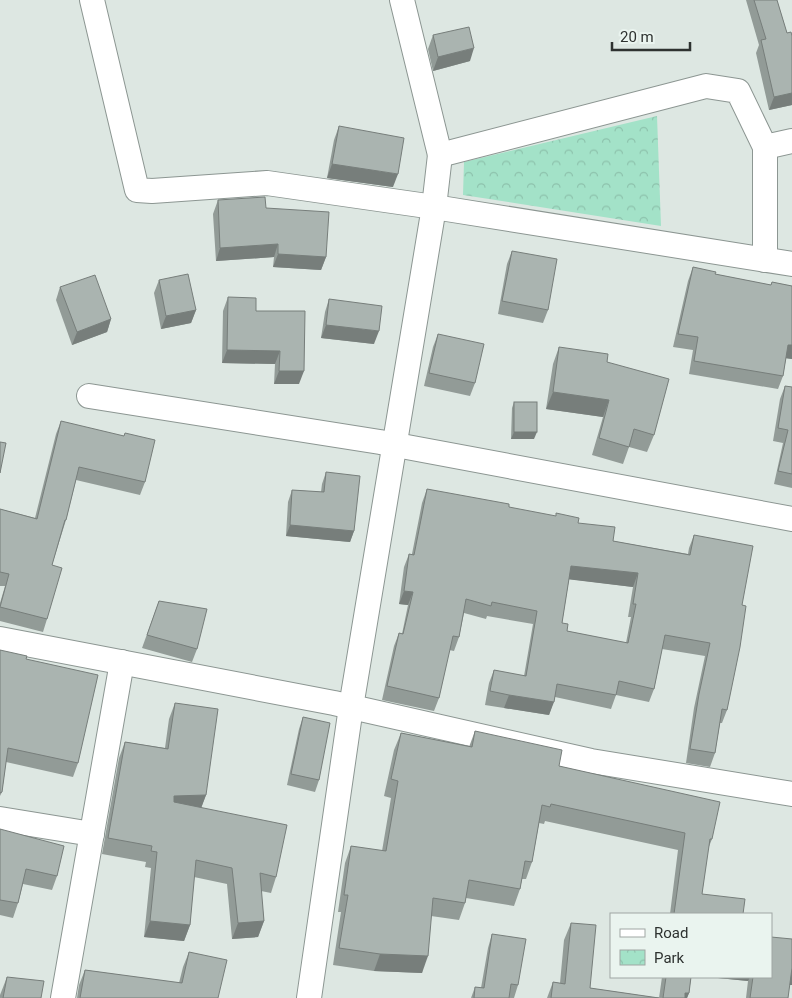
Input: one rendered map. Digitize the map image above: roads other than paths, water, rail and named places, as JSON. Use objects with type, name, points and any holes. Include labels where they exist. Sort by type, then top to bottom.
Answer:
[{"type":"street","points":[[92,0],[137,190],[152,191],[267,183],[792,264]]},
{"type":"street","points":[[309,998],[351,707],[434,208],[440,155],[402,0]]},
{"type":"street","points":[[440,155],[706,86],[738,91],[765,147],[765,260]]},
{"type":"street","points":[[765,147],[792,142]]},
{"type":"street","points":[[89,396],[395,444],[792,519]]},
{"type":"street","points":[[0,639],[351,707],[591,761],[792,794]]},
{"type":"street","points":[[63,998],[122,662]]},
{"type":"street","points":[[0,819],[92,834]]}]
